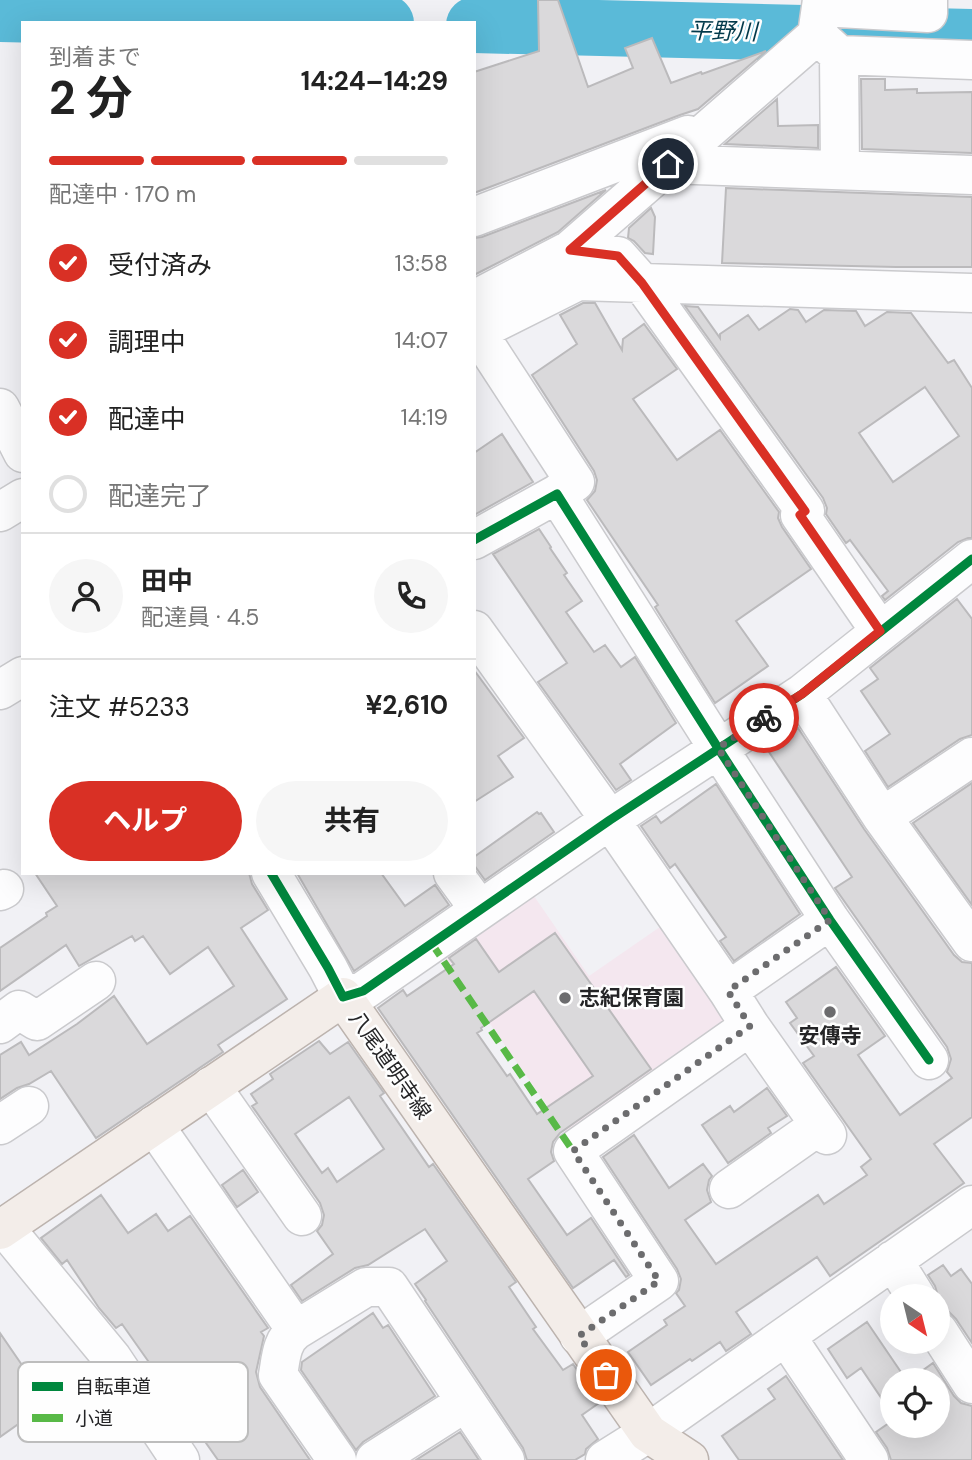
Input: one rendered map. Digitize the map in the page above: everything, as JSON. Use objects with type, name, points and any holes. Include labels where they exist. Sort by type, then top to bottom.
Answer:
[{"type":"main road","name":"八尾道明寺線","points":[[2,1229],[343,997],[648,1433],[689,1460]]},
{"type":"street","points":[[476,322],[570,250],[825,24],[928,13],[928,0]]},
{"type":"street","points":[[825,24],[972,60]]},
{"type":"street","points":[[825,24],[840,170]]},
{"type":"street","points":[[476,216],[713,125]]},
{"type":"street","points":[[668,164],[972,175]]},
{"type":"street","points":[[570,250],[618,256],[642,283],[805,511],[800,515],[880,631]]},
{"type":"street","points":[[476,323],[578,281],[972,293]]},
{"type":"street","points":[[476,325],[575,482],[476,539]]},
{"type":"street","points":[[0,400],[21,392]]},
{"type":"street","points":[[0,408],[21,449]]},
{"type":"street","points":[[557,494],[830,920],[929,1060]]},
{"type":"street","points":[[0,512],[21,499]]},
{"type":"street","points":[[272,875],[343,997],[363,991],[610,820],[802,694],[972,559]]},
{"type":"street","points":[[476,633],[610,820],[824,1130],[729,1189]]},
{"type":"street","points":[[0,690],[21,677]]},
{"type":"street","points":[[802,694],[883,817],[972,942]]},
{"type":"street","points":[[883,817],[972,757]]},
{"type":"street","points":[[454,875],[480,910]]},
{"type":"street","points":[[728,991],[830,920]]},
{"type":"street","points":[[0,1024],[19,1010],[37,1021],[96,981]]},
{"type":"street","points":[[579,1336],[659,1281],[573,1151],[750,1026]]},
{"type":"street","points":[[211,1086],[302,1216]]},
{"type":"street","points":[[154,1125],[296,1330]]},
{"type":"street","points":[[605,1460],[648,1433],[893,1261],[968,1216]]},
{"type":"street","points":[[2,1229],[115,1362]]},
{"type":"street","points":[[893,1261],[908,1284]]},
{"type":"street","points":[[337,1460],[278,1375],[283,1345],[290,1334],[366,1287],[389,1287],[505,1460]]},
{"type":"street","points":[[786,1336],[869,1460]]},
{"type":"street","points":[[950,1350],[972,1384]]},
{"type":"street","points":[[375,1460],[466,1402]]},
{"type":"street","points":[[168,1442],[180,1460]]},
{"type":"shaded area","points":[[534,896],[589,976],[670,920],[744,1027],[574,1144],[444,958]]},
{"type":"building","points":[[538,0],[558,0],[588,87],[633,68],[625,48],[652,38],[671,83],[766,51],[698,109],[476,192],[476,71],[539,51]]},
{"type":"building","points":[[861,79],[885,79],[885,90],[917,89],[917,93],[972,92],[972,153],[862,149]]},
{"type":"building","points":[[777,99],[778,126],[818,125],[818,148],[725,144]]},
{"type":"building","points":[[726,188],[972,197],[972,267],[722,263]]},
{"type":"building","points":[[606,190],[558,232],[476,274],[476,238]]},
{"type":"building","points":[[651,208],[655,217],[653,254],[645,253],[628,238],[629,228]]},
{"type":"building","points":[[583,303],[595,303],[622,350],[623,339],[644,324],[677,369],[633,399],[677,460],[720,430],[779,512],[778,518],[782,527],[811,569],[736,621],[768,666],[715,703],[655,607],[658,605],[587,500],[595,491],[597,480],[594,471],[532,375],[577,344],[560,315]]},
{"type":"building","points":[[685,306],[698,307],[720,338],[720,334],[748,315],[759,330],[790,309],[798,310],[806,322],[824,310],[856,311],[865,326],[887,312],[911,313],[948,363],[954,360],[972,388],[972,538],[958,542],[885,600],[882,596],[888,591],[850,540],[846,543],[826,514],[823,498]],"holes":[[[925,387],[959,436],[893,482],[859,433]]]},
{"type":"building","points":[[502,434],[533,482],[476,514],[476,452]]},
{"type":"building","points":[[539,529],[567,573],[564,575],[582,601],[566,612],[594,652],[605,645],[621,667],[635,657],[676,723],[620,764],[631,780],[616,790],[538,682],[567,663],[493,554]]},
{"type":"building","points":[[957,599],[972,619],[972,735],[960,739],[888,787],[865,751],[890,734],[861,691],[878,679],[870,668]]},
{"type":"building","points":[[476,673],[524,738],[498,756],[513,777],[476,801]]},
{"type":"building","points":[[798,728],[864,829],[954,955],[962,962],[972,963],[972,1117],[934,1144],[964,1183],[830,1276],[817,1257],[736,1312],[751,1334],[726,1351],[720,1342],[651,1385],[628,1352],[667,1325],[664,1320],[685,1306],[676,1293],[681,1279],[603,1157],[634,1135],[669,1188],[703,1164],[712,1176],[707,1190],[711,1202],[685,1220],[716,1264],[818,1195],[824,1204],[867,1175],[861,1167],[871,1159],[803,1063],[814,1056],[790,1023],[797,1018],[786,1002],[836,967],[885,1036],[858,1055],[900,1115],[952,1078],[947,1072],[951,1059],[947,1047],[835,888],[852,877],[767,749]]},
{"type":"building","points":[[972,783],[972,905],[913,823]]},
{"type":"building","points":[[716,784],[800,914],[734,961],[720,941],[726,937],[675,864],[670,868],[641,826],[656,816],[661,823]]},
{"type":"building","points":[[537,812],[541,813],[554,832],[485,880],[476,868],[476,856]]},
{"type":"building","points":[[36,875],[250,875],[268,910],[241,928],[287,999],[218,1045],[223,1052],[96,1138],[51,1071],[0,1099],[0,1055],[21,1042],[29,1055],[114,996],[147,1044],[234,986],[208,947],[170,974],[143,936],[135,941],[132,936],[79,966],[66,945],[0,991],[0,948],[47,916],[46,913],[57,906]]},
{"type":"building","points":[[298,875],[382,875],[405,906],[435,885],[449,905],[354,971]]},
{"type":"building","points":[[555,933],[651,1069],[560,1133],[553,1142],[551,1152],[554,1161],[528,1179],[567,1235],[591,1218],[629,1275],[626,1277],[614,1260],[573,1288],[378,1008],[403,990],[407,996],[454,964],[449,958],[476,939],[499,972]],"holes":[[[534,991],[593,1076],[537,1114],[510,1074],[507,1076],[477,1033]]]},
{"type":"building","points":[[319,1041],[330,1054],[348,1042],[384,1093],[380,1096],[429,1167],[433,1164],[516,1282],[509,1287],[536,1327],[533,1329],[563,1370],[573,1364],[599,1403],[582,1415],[598,1439],[586,1449],[585,1454],[575,1460],[527,1460],[523,1448],[415,1284],[447,1261],[425,1229],[368,1265],[355,1268],[302,1301],[291,1285],[333,1254],[317,1231],[322,1225],[324,1215],[320,1203],[252,1106],[257,1103],[251,1094],[273,1079],[270,1074]],"holes":[[[349,1097],[384,1149],[337,1182],[328,1168],[322,1173],[295,1134]]]},
{"type":"building","points":[[767,1088],[787,1116],[768,1128],[771,1133],[728,1163],[702,1125],[730,1106],[734,1112]]},
{"type":"building","points":[[243,1170],[258,1192],[237,1207],[222,1185]]},
{"type":"building","points":[[101,1195],[128,1233],[156,1214],[168,1231],[190,1216],[268,1328],[261,1332],[264,1336],[256,1372],[260,1387],[310,1460],[218,1460],[205,1442],[248,1442],[248,1362],[149,1362],[122,1324],[116,1328],[99,1308],[67,1260],[62,1264],[41,1238]]},
{"type":"building","points":[[943,1265],[951,1276],[961,1269],[972,1284],[972,1343],[950,1313],[950,1284],[934,1284],[928,1275]]},
{"type":"building","points":[[373,1313],[383,1328],[388,1325],[435,1396],[363,1442],[356,1450],[301,1370],[302,1362]]},
{"type":"building","points":[[867,1322],[880,1341],[880,1354],[889,1354],[898,1368],[880,1368],[880,1396],[861,1368],[847,1378],[828,1349]]},
{"type":"building","points":[[0,1333],[20,1362],[18,1424],[0,1437]]},
{"type":"building","points":[[786,1376],[843,1460],[739,1460],[722,1436],[775,1399],[768,1389]]},
{"type":"building","points":[[950,1390],[961,1403],[972,1406],[972,1460],[891,1460],[880,1438],[950,1438]]},
{"type":"building","points":[[460,1432],[479,1460],[416,1460]]},
{"type":"waterway","name":"平野川","points":[[0,14],[300,21]]},
{"type":"waterway","name":"平野川","points":[[476,25],[972,37]]},
{"type":"marked path","points":[[432,944],[573,1151]]},
{"type":"cycle path","points":[[476,539],[557,494],[830,920],[929,1060]]},
{"type":"cycle path","points":[[272,875],[343,997],[363,991],[610,820],[802,694],[972,559]]},
{"type":"way so far","points":[[606,1375],[579,1336],[659,1281],[573,1151],[750,1026],[728,991],[830,920],[718,748],[764,718]]},
{"type":"place","name":"志紀保育園","points":[[565,998]]},
{"type":"place","name":"安傳寺","points":[[830,1012]]},
{"type":"route","points":[[668,164],[570,250],[618,256],[642,283],[805,511],[800,515],[880,631],[802,694],[764,718]]}]
